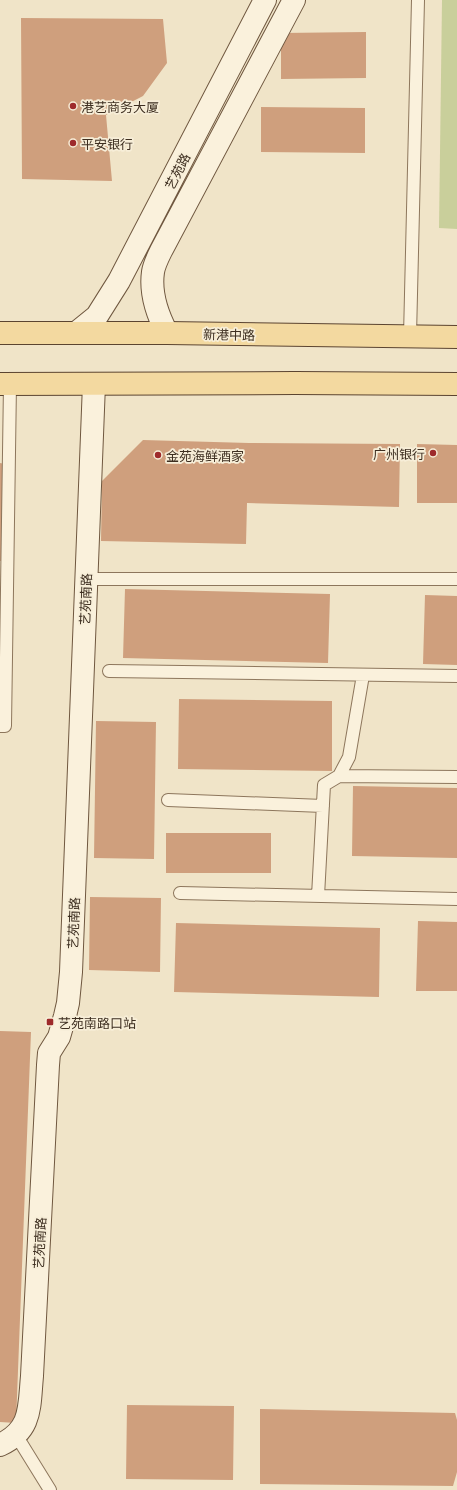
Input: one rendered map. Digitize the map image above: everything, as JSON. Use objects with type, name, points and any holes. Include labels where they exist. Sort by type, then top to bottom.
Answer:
[{"type":"main road","name":"新港中路","points":[[0,332],[457,337]]},
{"type":"main road","points":[[5,384],[457,384]]},
{"type":"street","name":"艺苑路","points":[[76,333],[97,316],[119,281],[265,0]]},
{"type":"street","name":"艺苑路","points":[[167,333],[159,318],[155,302],[153,271],[161,251],[294,0]]},
{"type":"street","name":"艺苑南路","points":[[8,1440],[21,1430],[28,1412],[32,1376],[48,1065],[50,1053],[59,1037],[65,1016],[68,1003],[71,972],[94,384]]},
{"type":"lane","points":[[410,336],[418,0]]},
{"type":"lane","points":[[0,726],[5,726],[5,384]]},
{"type":"lane","points":[[86,579],[457,579]]},
{"type":"lane","points":[[109,671],[457,676]]},
{"type":"lane","points":[[318,896],[324,785],[339,776],[349,757],[363,675]]},
{"type":"lane","points":[[339,776],[457,777]]},
{"type":"lane","points":[[168,800],[323,806]]},
{"type":"lane","points":[[180,893],[457,898]]},
{"type":"lane","points":[[8,1440],[50,1490]]},
{"type":"green space","points":[[442,0],[457,0],[457,229],[439,228]]},
{"type":"building","name":"港艺商务大厦","points":[[21,18],[163,19],[167,63],[143,96],[106,115],[112,181],[22,179]]},
{"type":"building","points":[[366,32],[366,78],[281,79],[281,33]]},
{"type":"building","points":[[261,107],[365,108],[365,153],[261,152]]},
{"type":"building","points":[[143,440],[249,443],[400,444],[399,507],[247,503],[246,544],[101,541],[102,481]]},
{"type":"building","points":[[417,444],[457,445],[457,503],[417,503]]},
{"type":"building","points":[[0,463],[5,464],[1,561],[0,561]]},
{"type":"building","points":[[125,589],[330,594],[328,663],[123,658]]},
{"type":"building","points":[[425,595],[457,596],[457,665],[423,664]]},
{"type":"building","points":[[179,699],[332,701],[332,771],[178,769]]},
{"type":"building","points":[[96,721],[156,722],[154,859],[94,858]]},
{"type":"building","points":[[353,786],[457,788],[457,858],[352,856]]},
{"type":"building","points":[[166,833],[271,833],[271,873],[166,873]]},
{"type":"building","points":[[90,897],[161,898],[160,972],[89,970]]},
{"type":"building","points":[[418,921],[457,922],[457,991],[416,991]]},
{"type":"building","points":[[176,923],[380,928],[379,997],[174,992]]},
{"type":"building","points":[[0,1031],[31,1032],[16,1423],[0,1422]]},
{"type":"building","points":[[127,1405],[234,1406],[233,1480],[126,1479]]},
{"type":"building","points":[[260,1409],[455,1413],[457,1420],[457,1472],[453,1486],[260,1484]]},
{"type":"place","name":"港艺商务大厦","points":[[73,106]]},
{"type":"place","name":"平安银行","points":[[73,143]]},
{"type":"place","name":"广州银行","points":[[433,453]]},
{"type":"place","name":"金苑海鲜酒家","points":[[158,455]]},
{"type":"place","name":"艺苑南路口站","points":[[50,1022]]}]
